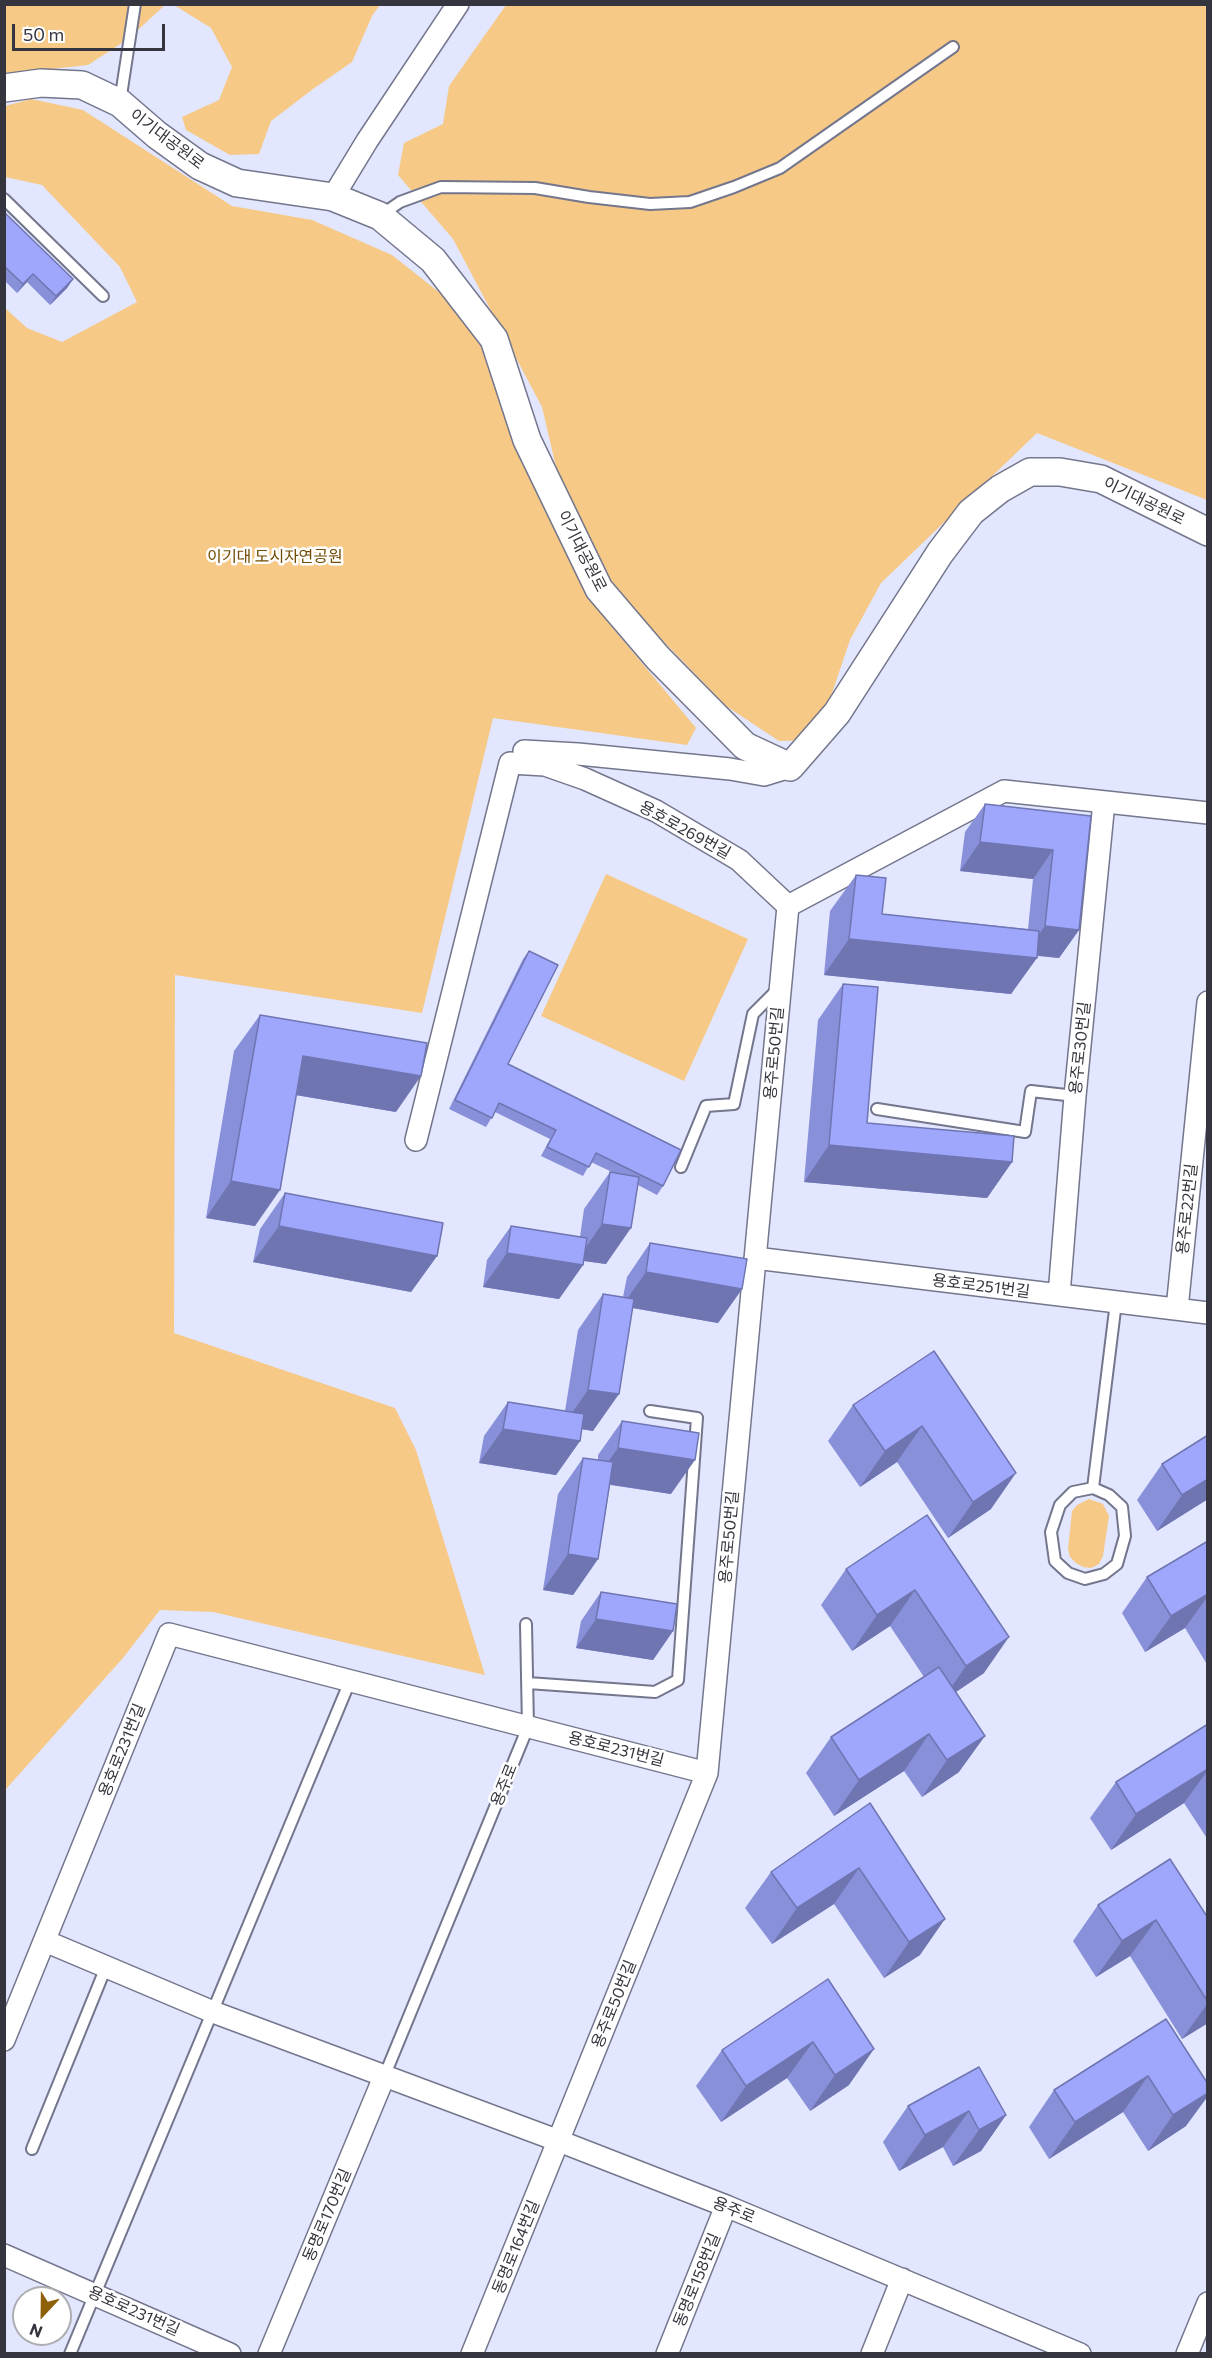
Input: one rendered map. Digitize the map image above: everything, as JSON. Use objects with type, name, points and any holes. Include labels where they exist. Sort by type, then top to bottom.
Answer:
[{"type":"street","points":[[333,197],[367,141],[458,4]]},
{"type":"street","name":"이기대공원로","points":[[4,88],[41,83],[82,85],[120,103],[157,135],[200,166],[237,183],[333,197],[380,216],[433,260],[494,339],[527,440],[599,590],[658,658],[744,746],[790,767],[837,713],[940,553],[971,512],[1000,489],[1030,472],[1060,472],[1101,479],[1208,532]]},
{"type":"street","points":[[416,1140],[435,1056],[510,763],[516,754],[526,750],[730,769],[764,775],[790,767]]},
{"type":"street","name":"용호로269번길","points":[[510,763],[544,765],[585,779],[656,811],[739,860],[788,906]]},
{"type":"street","points":[[788,906],[1004,791],[1208,813]]},
{"type":"street","name":"용주로30번길","points":[[1059,1295],[1104,802]]},
{"type":"street","name":"용주로50번길","points":[[559,2141],[707,1773],[788,906]]},
{"type":"street","name":"용주로22번길","points":[[1177,1309],[1208,1002]]},
{"type":"street","points":[[412,1052],[435,1056]]},
{"type":"street","name":"용호로251번길","points":[[755,1258],[1208,1313]]},
{"type":"street","name":"용호로231번길","points":[[4,2040],[169,1635],[707,1773]]},
{"type":"street","name":"용주로","points":[[45,1941],[213,2012],[726,2206],[1071,2352]]},
{"type":"street","name":"동명로170번길","points":[[269,2354],[384,2077]]},
{"type":"street","name":"동명로164번길","points":[[472,2354],[559,2141]]},
{"type":"street","name":"동명로158번길","points":[[667,2354],[726,2206]]},
{"type":"street","name":"용호로231번길","points":[[4,2255],[230,2354]]},
{"type":"street","points":[[872,2354],[902,2279]]},
{"type":"street","points":[[1187,2354],[1208,2303]]},
{"type":"lane","points":[[120,103],[135,4]]},
{"type":"lane","points":[[380,216],[400,202],[441,187],[535,188],[650,204],[690,202],[780,168],[953,47]]},
{"type":"lane","points":[[4,199],[104,296]]},
{"type":"lane","points":[[681,1167],[706,1106],[734,1104],[753,1014],[781,987]]},
{"type":"lane","points":[[877,1109],[1025,1132],[1031,1091],[1076,1096]]},
{"type":"lane","points":[[1093,1488],[1116,1302]]},
{"type":"lane","points":[[528,1683],[656,1692],[678,1680],[697,1418],[650,1411]]},
{"type":"lane","points":[[1093,1488],[1109,1495],[1122,1507],[1125,1536],[1117,1564],[1104,1574],[1085,1579],[1068,1573],[1055,1561],[1052,1532],[1060,1505],[1073,1492],[1093,1488]]},
{"type":"lane","points":[[526,1624],[528,1727]]},
{"type":"lane","points":[[70,2354],[350,1681]]},
{"type":"lane","name":"용주로","points":[[384,2077],[528,1727]]},
{"type":"lane","points":[[32,2149],[106,1967]]},
{"type":"green space","points":[[5,5],[165,5],[128,39],[88,65],[5,74]]},
{"type":"green space","points":[[174,5],[380,5],[372,16],[352,62],[271,121],[259,154],[230,155],[186,130],[182,117],[219,100],[232,67],[211,28]]},
{"type":"green space","points":[[506,5],[1207,5],[1207,500],[1037,433],[881,583],[850,640],[813,740],[779,741],[726,706],[603,579],[556,467],[542,407],[453,239],[398,175],[404,143],[443,124],[449,86]]},
{"type":"green space","name":"이기대 도시자연공원","points":[[31,99],[83,110],[232,206],[312,220],[392,255],[454,304],[486,346],[543,494],[588,598],[696,728],[687,745],[493,718],[422,1013],[175,975],[174,1333],[395,1408],[416,1450],[485,1675],[213,1612],[160,1610],[123,1658],[6,1789],[5,1797],[5,308],[27,328],[62,342],[137,302],[120,267],[42,185],[5,177],[5,106]]},
{"type":"green space","points":[[606,874],[748,939],[684,1081],[541,1016]]},
{"type":"green space","points":[[1089,1499],[1103,1504],[1109,1516],[1103,1556],[1099,1564],[1091,1568],[1076,1563],[1070,1557],[1068,1549],[1072,1511],[1077,1505]]},
{"type":"building","points":[[4,212],[73,279],[56,296],[33,274],[23,284],[4,266]]},
{"type":"building","points":[[985,804],[1091,816],[1079,930],[1045,926],[1053,850],[980,842]]},
{"type":"building","points":[[856,875],[886,878],[882,914],[1039,931],[1037,958],[849,939]]},
{"type":"building","points":[[529,951],[558,965],[508,1064],[681,1150],[663,1186],[596,1153],[589,1167],[547,1147],[556,1130],[499,1103],[492,1118],[455,1100]]},
{"type":"building","points":[[843,984],[878,987],[867,1123],[1014,1136],[1012,1162],[829,1145]]},
{"type":"building","points":[[260,1015],[427,1043],[421,1076],[303,1056],[280,1190],[231,1181]]},
{"type":"building","points":[[610,1172],[639,1177],[631,1228],[602,1224]]},
{"type":"building","points":[[285,1193],[443,1223],[437,1256],[279,1226]]},
{"type":"building","points":[[511,1226],[587,1238],[583,1265],[507,1253]]},
{"type":"building","points":[[650,1243],[747,1259],[742,1289],[646,1272]]},
{"type":"building","points":[[603,1294],[634,1299],[619,1394],[588,1390]]},
{"type":"building","points":[[934,1351],[1016,1473],[973,1502],[922,1426],[885,1451],[853,1405]]},
{"type":"building","points":[[508,1402],[584,1414],[580,1441],[503,1429]]},
{"type":"building","points":[[622,1421],[699,1433],[695,1460],[618,1448]]},
{"type":"building","points":[[1208,1435],[1208,1479],[1182,1495],[1162,1464]]},
{"type":"building","points":[[583,1458],[613,1462],[598,1559],[568,1554]]},
{"type":"building","points":[[927,1515],[1009,1637],[966,1666],[915,1590],[877,1615],[846,1569]]},
{"type":"building","points":[[1208,1541],[1208,1594],[1171,1616],[1147,1577]]},
{"type":"building","points":[[601,1592],[677,1604],[673,1631],[596,1619]]},
{"type":"building","points":[[939,1667],[985,1736],[947,1760],[929,1734],[859,1780],[831,1737]]},
{"type":"building","points":[[1208,1724],[1208,1769],[1136,1814],[1116,1782]]},
{"type":"building","points":[[870,1803],[945,1919],[909,1942],[859,1868],[797,1908],[771,1872]]},
{"type":"building","points":[[1170,1859],[1208,1918],[1208,2002],[1156,1920],[1122,1941],[1098,1905]]},
{"type":"building","points":[[828,1979],[874,2049],[835,2075],[813,2042],[746,2086],[722,2050]]},
{"type":"building","points":[[1166,2019],[1208,2084],[1208,2093],[1173,2115],[1148,2076],[1075,2122],[1054,2090]]},
{"type":"building","points":[[979,2067],[1006,2115],[979,2130],[969,2111],[925,2135],[908,2106]]}]
